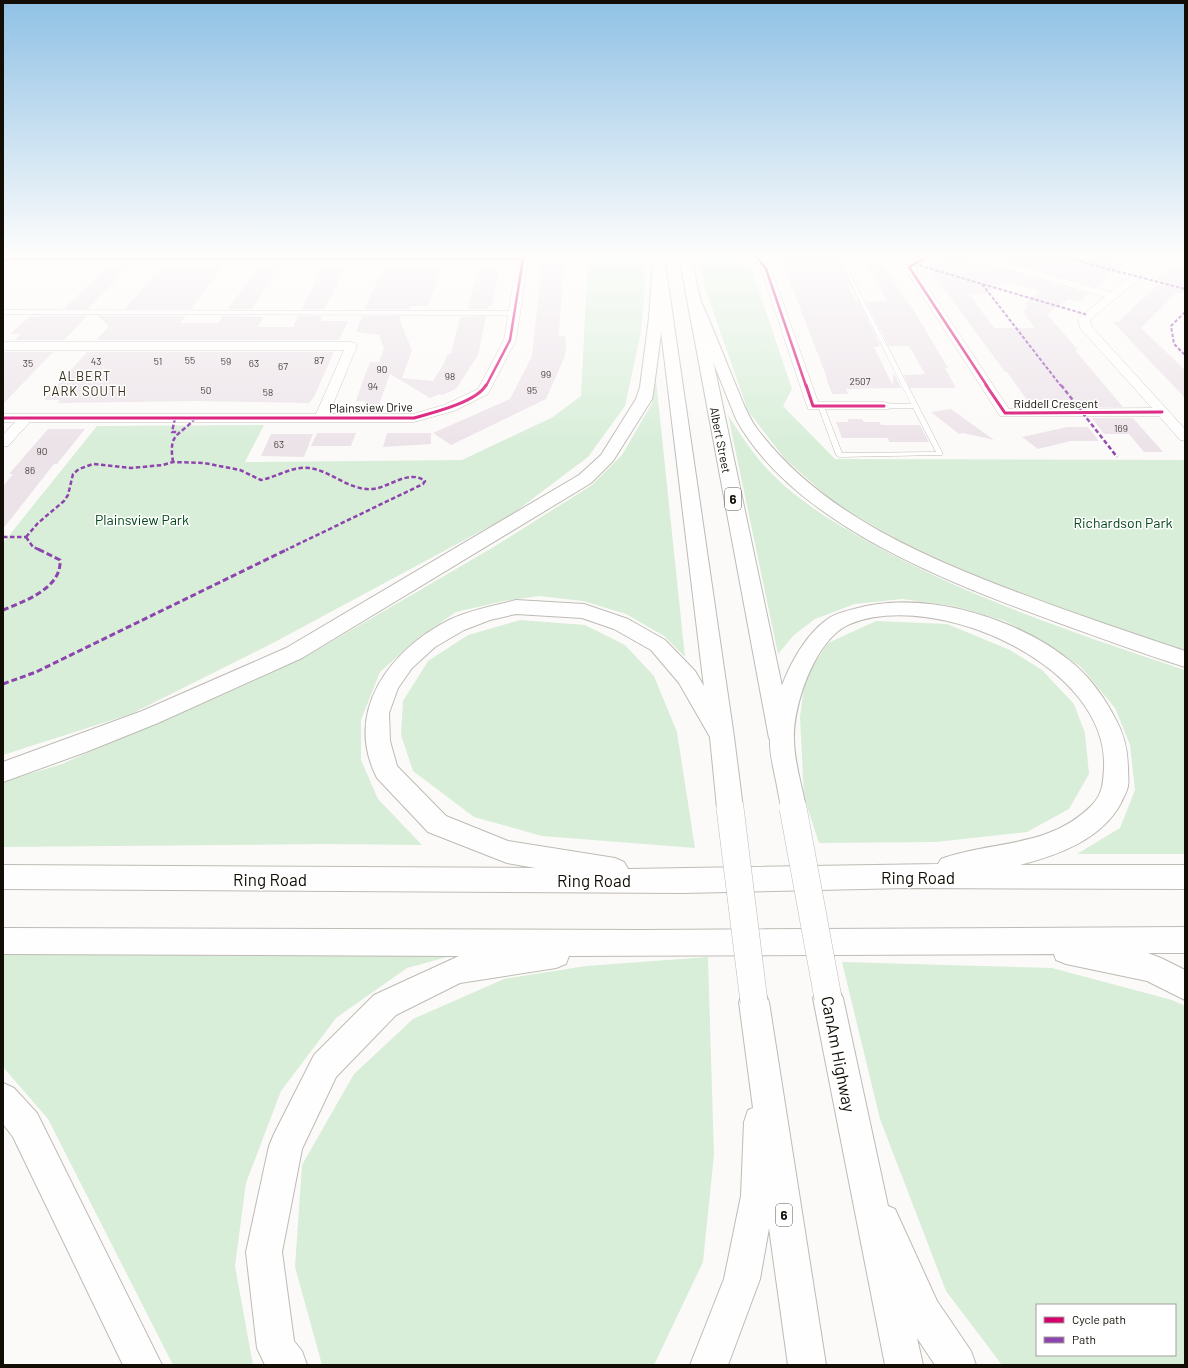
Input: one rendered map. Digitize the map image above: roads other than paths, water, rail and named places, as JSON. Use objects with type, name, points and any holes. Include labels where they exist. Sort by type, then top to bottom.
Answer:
[{"type":"main road","points":[[3,772],[121,729],[237,680],[294,653],[585,478],[607,458],[644,399],[648,381],[656,320]]},
{"type":"main road","name":"6","points":[[666,320],[722,737],[762,1065],[807,1365]]},
{"type":"main road","name":"Albert Street","points":[[698,320],[781,741]]},
{"type":"main road","points":[[703,320],[733,396],[751,432],[789,475],[819,499],[868,533],[926,563],[970,582],[1074,621],[1185,659]]},
{"type":"main road","points":[[682,881],[506,852],[437,824],[386,771],[378,741],[378,713],[388,686],[404,663],[428,642],[457,625],[484,615],[516,607],[552,608],[584,611],[622,624],[658,645],[687,677],[722,737]]},
{"type":"main road","points":[[781,741],[792,690],[801,666],[816,644],[830,628],[842,620],[865,613],[894,609],[918,609],[945,613],[980,622],[1006,632],[1035,648],[1066,670],[1083,687],[1102,713],[1114,741],[1117,765],[1115,789],[1099,815],[1075,834],[1037,849],[908,876]]},
{"type":"main road","name":"CanAm Highway","points":[[781,741],[828,998],[904,1365]]},
{"type":"main road","name":"Ring Road","points":[[3,877],[682,881],[908,876],[1185,877]]},
{"type":"main road","points":[[3,941],[642,943],[1185,940]]},
{"type":"main road","points":[[1026,941],[1151,968],[1185,986]]},
{"type":"main road","points":[[288,1365],[276,1348],[264,1252],[286,1146],[325,1066],[385,1005],[457,970],[546,955],[642,943]]},
{"type":"main road","points":[[710,1365],[742,1279],[758,1196],[762,1065]]},
{"type":"main road","points":[[3,1099],[25,1125],[143,1365]]},
{"type":"main road","points":[[864,1177],[924,1314],[958,1365]]},
{"type":"street","name":"Plainsview Drive","points":[[3,418],[414,418],[449,408],[483,391],[510,340],[513,320]]},
{"type":"street","points":[[785,320],[817,406],[884,406]]},
{"type":"street","name":"Riddell Crescent","points":[[944,320],[1005,413],[1162,412]]},
{"type":"street","points":[[1084,320],[1086,328],[1185,437]]},
{"type":"street","points":[[3,346],[351,346],[321,418]]},
{"type":"street","points":[[3,443],[26,418]]},
{"type":"lane","points":[[817,406],[839,455],[940,454],[872,320]]},
{"type":"lane","points":[[884,406],[916,406]]},
{"type":"district","name":"ALBERT PARK SOUTH","points":[[85,384]]},
{"type":"park label","name":"Plainsview Park","points":[[142,519]]},
{"type":"park label","name":"Richardson Park","points":[[1123,522]]}]
